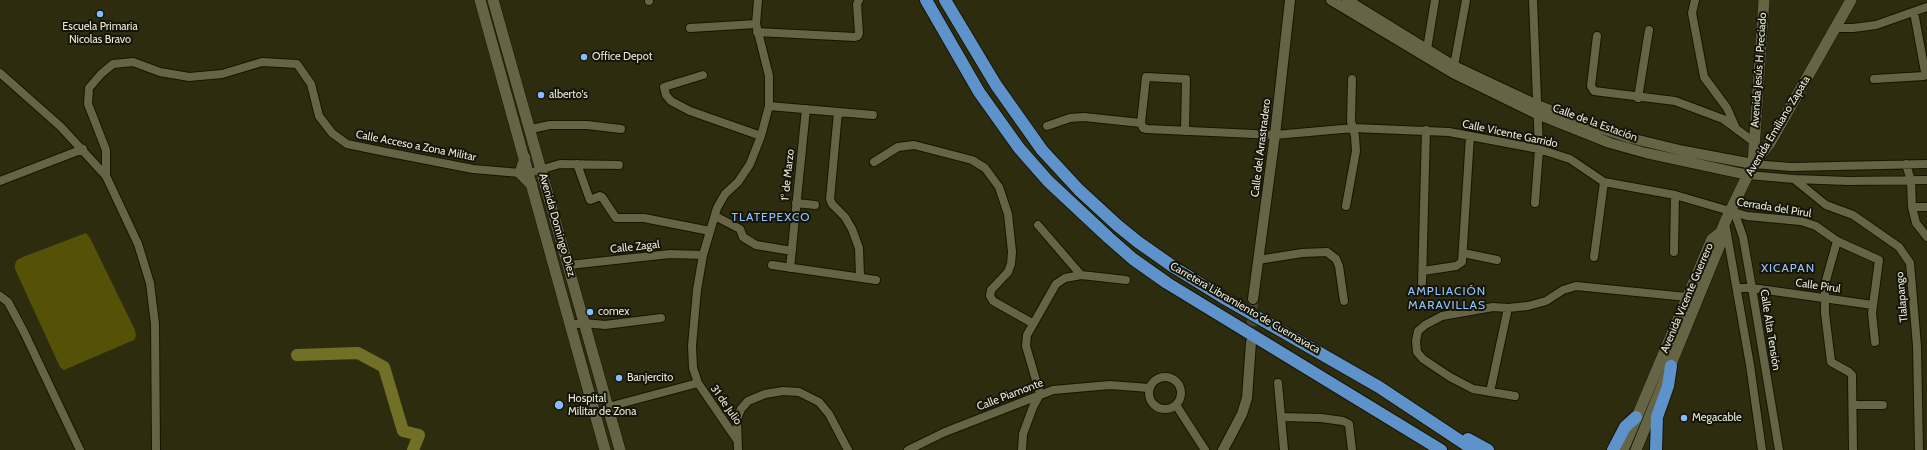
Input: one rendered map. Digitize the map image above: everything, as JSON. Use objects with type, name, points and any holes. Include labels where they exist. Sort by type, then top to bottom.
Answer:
[{"type":"highway","name":"Carretera Libramiento de Cuernavaca","points":[[926,0],[992,112],[1019,148],[1074,207],[1151,273],[1441,450]]},
{"type":"highway","name":"Carretera Libramiento de Cuernavaca","points":[[945,0],[996,85],[1042,150],[1079,190],[1117,225],[1174,268],[1222,298],[1379,387],[1424,415],[1474,450]]},
{"type":"highway","points":[[1656,450],[1657,417],[1668,386],[1672,366]]},
{"type":"highway","points":[[1379,412],[1399,430],[1428,450]]},
{"type":"highway","points":[[1424,415],[1488,450]]},
{"type":"highway","points":[[1613,450],[1626,427],[1636,417]]},
{"type":"main road","name":"Avenida Domingo Diez","points":[[480,0],[525,158],[524,173],[533,186],[605,450]]},
{"type":"main road","name":"Avenida Domingo Diez","points":[[494,0],[620,450]]},
{"type":"main road","name":"Avenida Jesús H Preciado","points":[[1753,164],[1764,0]]},
{"type":"main road","name":"Avenida Emiliano Zapata","points":[[1727,220],[1753,164],[1770,144],[1850,0]]},
{"type":"main road","name":"Avenida Vicente Guerrero","points":[[1623,450],[1712,239],[1727,220]]},
{"type":"main road","name":"Avenida Vicente Guerrero","points":[[1636,450],[1672,366],[1720,242],[1727,220]]},
{"type":"main road","points":[[1671,334],[1682,339]]},
{"type":"street","name":"31 de Julio","points":[[737,440],[698,383],[693,368],[692,346],[697,290],[703,255],[710,231],[725,194],[738,182],[750,164],[761,136],[769,106],[768,76],[757,28],[758,0]]},
{"type":"street","points":[[690,28],[757,28],[855,37],[858,36],[859,33],[857,4],[859,0]]},
{"type":"street","name":"Calle del Arrastradero","points":[[1253,299],[1275,135],[1290,0]]},
{"type":"street","name":"Calle de la Estación","points":[[1332,0],[1427,53],[1505,100],[1537,110]]},
{"type":"street","name":"Calle de la Estación","points":[[1347,0],[1427,53],[1537,110],[1610,143],[1646,153],[1712,161],[1791,167],[1927,164]]},
{"type":"street","points":[[1427,53],[1435,0]]},
{"type":"street","points":[[1454,66],[1466,0]]},
{"type":"street","points":[[1533,0],[1539,149],[1535,203]]},
{"type":"street","points":[[1695,0],[1693,3],[1692,13],[1704,77],[1727,108],[1735,127]]},
{"type":"street","points":[[1835,28],[1853,28],[1876,24],[1927,7]]},
{"type":"street","points":[[1874,79],[1924,76],[1925,72],[1914,12]]},
{"type":"street","points":[[1638,98],[1650,30]]},
{"type":"street","points":[[1597,36],[1592,89],[1594,91],[1638,98],[1675,101],[1723,119],[1754,142]]},
{"type":"street","name":"Calle Acceso a Zona Militar","points":[[106,176],[106,150],[88,104],[89,88],[101,74],[113,64],[133,62],[160,72],[189,77],[222,74],[262,62],[297,64],[311,84],[319,116],[332,133],[347,144],[473,169],[524,173]]},
{"type":"street","points":[[0,73],[61,126],[106,176],[138,244],[150,283],[155,324],[156,450]]},
{"type":"street","points":[[703,75],[664,87],[666,95],[671,101],[690,111],[761,136]]},
{"type":"street","points":[[1141,123],[1146,77],[1186,78],[1188,82],[1185,131]]},
{"type":"street","points":[[1346,206],[1356,151],[1352,121],[1352,79]]},
{"type":"street","points":[[769,106],[873,116]]},
{"type":"street","name":"1° de Marzo","points":[[790,268],[806,109]]},
{"type":"street","points":[[838,112],[830,198],[832,204],[845,217],[852,229],[858,248],[860,277]]},
{"type":"street","name":"Calle Vicente Garrido","points":[[1047,126],[1070,118],[1084,117],[1141,123],[1142,128],[1147,129],[1185,131],[1275,135],[1354,128],[1426,130],[1470,136],[1539,149],[1570,159],[1604,182],[1675,196],[1727,220]]},
{"type":"street","points":[[531,129],[550,125],[587,125],[621,129]]},
{"type":"street","points":[[1422,284],[1426,130]]},
{"type":"street","points":[[1423,271],[1456,266],[1463,258],[1470,136]]},
{"type":"street","points":[[874,162],[898,146],[914,145],[972,160],[985,168],[999,187],[1008,214],[1012,252],[1011,264],[1008,272],[991,290],[990,296],[993,301],[1032,323]]},
{"type":"street","points":[[0,181],[83,149]]},
{"type":"street","name":"Calle de la Estación","points":[[1712,161],[1748,175],[1794,179],[1927,180]]},
{"type":"street","points":[[524,173],[560,164],[619,165]]},
{"type":"street","points":[[577,164],[590,200],[600,196],[602,197],[616,218],[644,218],[710,231]]},
{"type":"street","points":[[1906,164],[1911,181],[1912,207],[1916,223],[1927,237]]},
{"type":"street","name":"Tlalapango","points":[[1794,179],[1826,205],[1852,215],[1899,247],[1910,263],[1917,346],[1920,450]]},
{"type":"street","points":[[1594,257],[1604,182]]},
{"type":"street","points":[[1674,252],[1675,196]]},
{"type":"street","points":[[796,203],[815,205]]},
{"type":"street","points":[[1912,207],[1927,207]]},
{"type":"street","points":[[715,216],[740,229],[743,237],[756,245],[792,251]]},
{"type":"street","points":[[1727,220],[1762,450]]},
{"type":"street","name":"Cerrada del Pirul","points":[[1727,220],[1801,221],[1816,226],[1837,241],[1879,260],[1873,305]]},
{"type":"street","name":"Calle Alta Tensión","points":[[1727,220],[1743,237],[1779,450]]},
{"type":"street","points":[[1038,224],[1081,276]]},
{"type":"street","points":[[1837,241],[1828,268],[1824,298],[1830,359],[1834,364],[1852,375],[1853,450]]},
{"type":"street","points":[[1258,260],[1302,253],[1327,252],[1336,259],[1339,266],[1344,301]]},
{"type":"street","name":"Calle Zagal","points":[[569,265],[670,254],[703,255]]},
{"type":"street","points":[[1463,258],[1497,260]]},
{"type":"street","points":[[772,265],[876,280]]},
{"type":"street","points":[[1022,450],[1023,434],[1032,407],[1040,394],[1026,346],[1026,335],[1032,323],[1056,284],[1065,278],[1081,276],[1126,280]]},
{"type":"street","points":[[1515,396],[1474,389],[1450,377],[1428,362],[1417,352],[1416,341],[1418,331],[1442,316],[1493,307],[1508,308],[1528,306],[1546,301],[1563,290],[1576,286],[1687,297]]},
{"type":"street","name":"Calle Pirul","points":[[1737,288],[1752,288],[1873,305]]},
{"type":"street","points":[[0,296],[8,302],[24,332],[80,450]]},
{"type":"street","points":[[1873,305],[1872,328],[1875,342]]},
{"type":"street","points":[[1490,392],[1508,308]]},
{"type":"street","points":[[570,325],[605,325],[661,318]]},
{"type":"street","points":[[1223,450],[1242,414],[1247,398],[1251,342]]},
{"type":"street","points":[[1750,365],[1765,363]]},
{"type":"street","points":[[1162,376],[1174,379],[1181,388],[1182,394],[1176,405],[1171,408],[1159,408],[1150,400],[1149,388],[1152,383],[1162,376]]},
{"type":"street","points":[[608,407],[698,383]]},
{"type":"street","points":[[1278,383],[1284,450]]},
{"type":"street","name":"Calle Piamonte","points":[[908,450],[945,432],[1053,390],[1110,385],[1149,388]]},
{"type":"street","points":[[738,450],[737,419],[741,409],[748,401],[765,394],[782,391],[799,392],[819,402],[829,414],[848,450]]},
{"type":"street","points":[[1176,405],[1205,450]]},
{"type":"street","points":[[1853,405],[1883,405]]},
{"type":"street","points":[[1281,417],[1321,418],[1343,421],[1349,424],[1352,450]]},
{"type":"shaded area","points":[[86,233],[90,238],[135,330],[136,336],[134,340],[64,370],[60,367],[15,269],[15,264],[17,260],[23,257]]},
{"type":"waterway","points":[[297,355],[358,353],[384,367],[403,431],[419,435],[413,450]]},
{"type":"tunnel","points":[[1251,341],[1253,299]]},
{"type":"place","name":"Escuela Primaria Nicolas Bravo","points":[[100,14]]},
{"type":"place","name":"Office Depot","points":[[584,57]]},
{"type":"place","name":"alberto's","points":[[541,95]]},
{"type":"place","name":"comex","points":[[590,312]]},
{"type":"place","name":"Banjercito","points":[[619,378]]},
{"type":"place","name":"Hospital Militar de Zona","points":[[559,405]]},
{"type":"place","name":"Megacable","points":[[1684,418]]},
{"type":"district","name":"TLATEPEXCO","points":[[771,217]]},
{"type":"district","name":"XICAPAN","points":[[1788,268]]},
{"type":"district","name":"AMPLIACIÓN MARAVILLAS","points":[[1447,298]]}]
